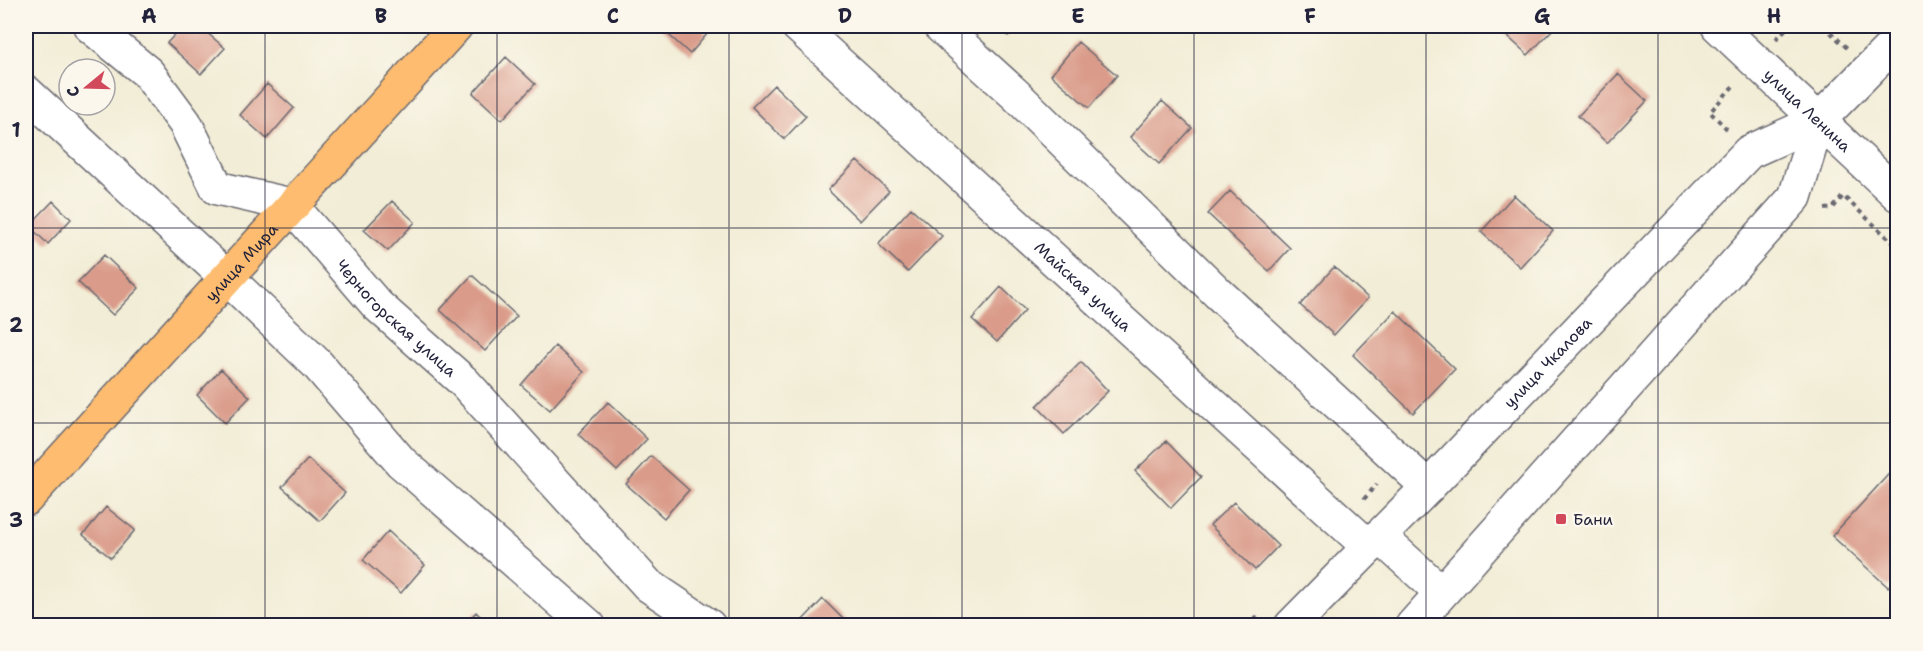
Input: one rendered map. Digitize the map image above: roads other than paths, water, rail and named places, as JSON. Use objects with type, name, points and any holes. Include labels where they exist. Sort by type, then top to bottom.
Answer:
[{"type":"main road","name":"улица Мира","points":[[26,499],[456,26]]},
{"type":"street","points":[[90,26],[148,73],[185,123],[217,188],[291,205]]},
{"type":"street","name":"Майская улица","points":[[798,26],[1374,541],[1441,592]]},
{"type":"street","points":[[940,26],[1016,95],[1218,293],[1428,487]]},
{"type":"street","name":"улица Ленина","points":[[1718,26],[1898,195]]},
{"type":"street","name":"улица Чкалова","points":[[1291,626],[1428,487],[1749,152],[1818,121],[1898,40]]},
{"type":"street","points":[[26,92],[317,364],[401,462],[589,626]]},
{"type":"street","name":"улица Чкалова","points":[[1414,625],[1795,197],[1818,121]]},
{"type":"street","name":"Черногорская улица","points":[[291,205],[377,305],[464,382],[648,585],[709,626]]},
{"type":"place","name":"Бани","points":[[1561,519]]}]
